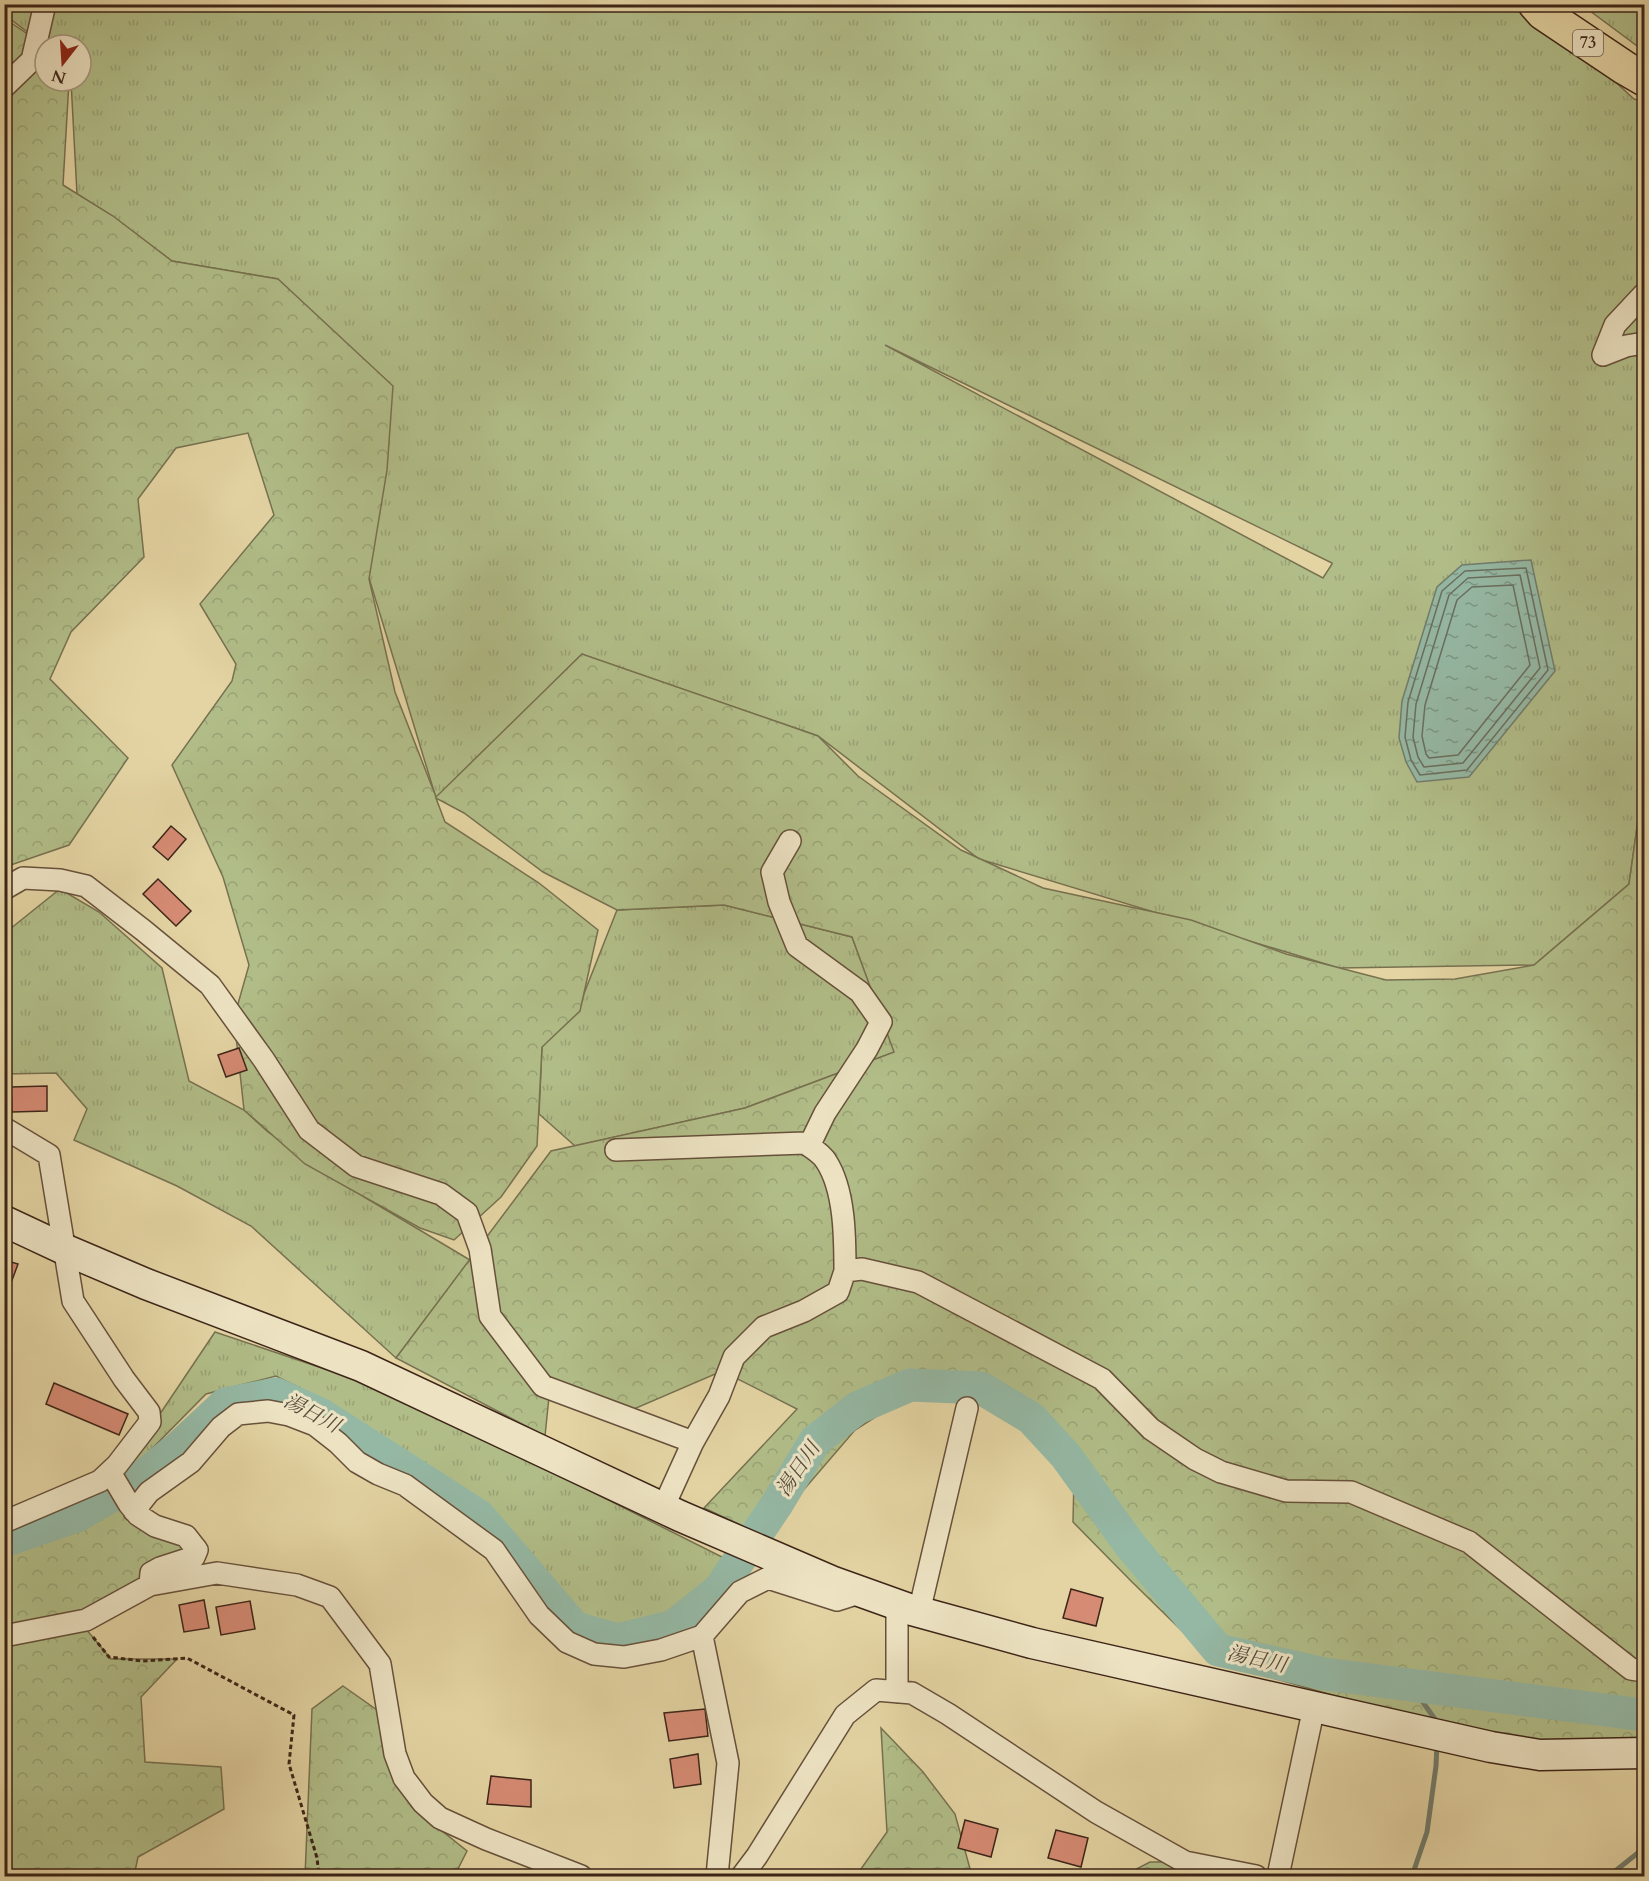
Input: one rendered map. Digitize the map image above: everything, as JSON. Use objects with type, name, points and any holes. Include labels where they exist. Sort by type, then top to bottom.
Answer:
[{"type":"main road","name":"73","points":[[1535,4],[1543,13],[1644,79]]},
{"type":"street","points":[[4,87],[32,60],[45,4]]},
{"type":"street","points":[[1644,294],[1615,325],[1603,355],[1626,346],[1644,343]]},
{"type":"street","points":[[790,841],[772,872],[779,902],[797,946],[860,992],[881,1022],[867,1049],[825,1113],[809,1146]]},
{"type":"street","points":[[4,889],[23,878],[60,880],[86,886],[143,930],[210,985],[264,1060],[309,1130],[356,1166],[441,1194],[467,1213],[480,1249],[490,1316],[543,1386],[693,1442]]},
{"type":"street","points":[[4,1128],[49,1155],[74,1301],[124,1379],[149,1412],[150,1422],[117,1465],[100,1481],[4,1522]]},
{"type":"street","points":[[616,1150],[805,1143],[826,1160],[838,1189],[845,1231],[845,1271],[838,1292],[804,1311],[764,1327],[734,1357],[719,1396],[693,1442],[671,1512]]},
{"type":"street","points":[[4,1221],[66,1251],[146,1284],[361,1366],[671,1512],[831,1581],[908,1609],[1032,1643],[1491,1747],[1540,1755],[1644,1753]]},
{"type":"street","points":[[845,1271],[862,1269],[918,1282],[1102,1378],[1151,1429],[1195,1459],[1221,1472],[1286,1491],[1352,1492],[1469,1542],[1631,1669],[1644,1671]]},
{"type":"street","points":[[897,1692],[908,1609],[967,1408]]},
{"type":"street","points":[[134,1511],[149,1492],[190,1462],[221,1427],[238,1414],[268,1411],[289,1414],[315,1425],[357,1462],[405,1485],[494,1550],[539,1615],[567,1642],[594,1654],[624,1657],[661,1650],[702,1636],[740,1592],[768,1578],[837,1600],[861,1592]]},
{"type":"street","points":[[110,1472],[138,1515],[155,1526],[186,1536],[197,1550],[194,1557],[151,1573],[150,1585]]},
{"type":"street","points":[[4,1636],[86,1620],[150,1585],[217,1573],[297,1585],[330,1597],[380,1664],[395,1755],[404,1778],[423,1803],[440,1818],[581,1876]]},
{"type":"street","points":[[702,1636],[728,1763],[717,1876]]},
{"type":"street","points":[[742,1876],[757,1856],[845,1715],[876,1690],[912,1694],[948,1713],[1096,1812],[1185,1862],[1256,1876]]},
{"type":"street","points":[[1278,1876],[1314,1707]]},
{"type":"path","points":[[86,1620],[93,1637],[109,1658],[143,1661],[186,1658],[294,1715],[289,1764],[317,1858],[319,1876]]},
{"type":"green space","points":[[5,4],[1532,5],[1634,99],[1644,102],[1644,777],[1629,884],[1534,965],[1339,968],[979,859],[818,736],[582,654],[436,798],[278,279],[172,261],[77,194],[72,93],[93,93],[93,33],[33,33],[33,36],[5,15]],"holes":[[[885,345],[1332,563],[1323,578]]]},
{"type":"green space","points":[[1582,5],[1644,5],[1644,51]]},
{"type":"green space","points":[[4,18],[33,38],[33,93],[68,93],[63,185],[113,216],[172,261],[278,279],[393,386],[387,470],[369,579],[395,692],[436,797],[582,654],[818,736],[858,776],[961,850],[1043,888],[1191,920],[1286,954],[1386,980],[1455,979],[1534,965],[1629,884],[1644,777],[1644,1742],[1560,1749],[1399,1714],[1213,1661],[1073,1522],[1074,1478],[981,1388],[924,1386],[855,1430],[764,1536],[704,1508],[797,1409],[722,1371],[620,1415],[549,1397],[545,1436],[396,1358],[551,1151],[745,1108],[894,1052],[852,937],[724,905],[617,910],[543,872],[464,813],[436,798],[445,822],[539,883],[598,930],[580,1011],[542,1047],[537,1146],[501,1197],[454,1240],[420,1228],[305,1164],[244,1110],[234,1018],[249,965],[223,877],[172,765],[232,681],[236,664],[200,604],[274,515],[248,433],[176,448],[138,499],[144,557],[71,632],[50,679],[128,758],[69,845],[5,867]]},
{"type":"green space","points":[[60,889],[99,912],[162,968],[189,1081],[244,1110],[268,1132],[366,1198],[470,1260],[396,1358],[251,1226],[177,1186],[74,1140],[87,1109],[56,1073],[5,1074],[5,933]]},
{"type":"green space","points":[[724,905],[852,937],[895,1052],[745,1108],[575,1146],[539,1114],[542,1047],[583,996],[617,910]]},
{"type":"green space","points":[[215,1332],[393,1392],[726,1559],[685,1604],[635,1627],[577,1619],[543,1573],[476,1503],[333,1405],[276,1376],[206,1394],[126,1475],[125,1466]]},
{"type":"green space","points":[[117,1499],[189,1552],[80,1622],[111,1659],[177,1659],[141,1697],[145,1762],[221,1767],[224,1809],[138,1857],[134,1876],[5,1876],[5,1530]]},
{"type":"green space","points":[[343,1686],[377,1710],[411,1806],[467,1851],[458,1869],[471,1876],[305,1876],[312,1709]]},
{"type":"green space","points":[[881,1728],[923,1772],[955,1814],[972,1876],[856,1876],[887,1832]]},
{"type":"green space","points":[[1150,1862],[1185,1862],[1217,1876],[1123,1876]]},
{"type":"water","points":[[1531,560],[1555,671],[1469,777],[1417,782],[1406,762],[1399,738],[1402,701],[1437,587],[1462,565]]},
{"type":"building","points":[[171,826],[186,839],[168,860],[153,847]]},
{"type":"building","points":[[158,879],[191,911],[176,926],[143,894]]},
{"type":"building","points":[[239,1048],[247,1070],[226,1077],[218,1055]]},
{"type":"building","points":[[47,1086],[47,1111],[12,1112],[11,1087]]},
{"type":"building","points":[[4,1260],[18,1264],[4,1302]]},
{"type":"building","points":[[54,1383],[128,1414],[119,1435],[46,1404]]},
{"type":"building","points":[[1071,1589],[1103,1598],[1096,1626],[1063,1618]]},
{"type":"building","points":[[204,1600],[209,1628],[184,1632],[179,1605]]},
{"type":"building","points":[[250,1601],[255,1629],[221,1635],[216,1607]]},
{"type":"building","points":[[705,1709],[708,1736],[669,1741],[664,1713]]},
{"type":"building","points":[[698,1754],[701,1784],[674,1788],[670,1759]]},
{"type":"building","points":[[491,1776],[531,1780],[531,1807],[487,1804]]},
{"type":"building","points":[[965,1820],[998,1829],[991,1857],[958,1848]]},
{"type":"building","points":[[1056,1830],[1088,1838],[1081,1867],[1048,1858]]},
{"type":"waterway","name":"湯日川","points":[[4,1539],[77,1516],[141,1478],[179,1447],[225,1404],[276,1394],[320,1414],[479,1516],[575,1628],[618,1640],[674,1626],[719,1590],[777,1504],[815,1441],[857,1408],[910,1385],[981,1388],[1031,1418],[1066,1456],[1130,1545],[1218,1650],[1325,1674],[1644,1715]]},
{"type":"waterway","points":[[1325,1674],[1417,1694],[1437,1722]]},
{"type":"waterway","points":[[1412,1876],[1427,1832],[1437,1743]]},
{"type":"waterway","points":[[1609,1876],[1644,1848]]}]
